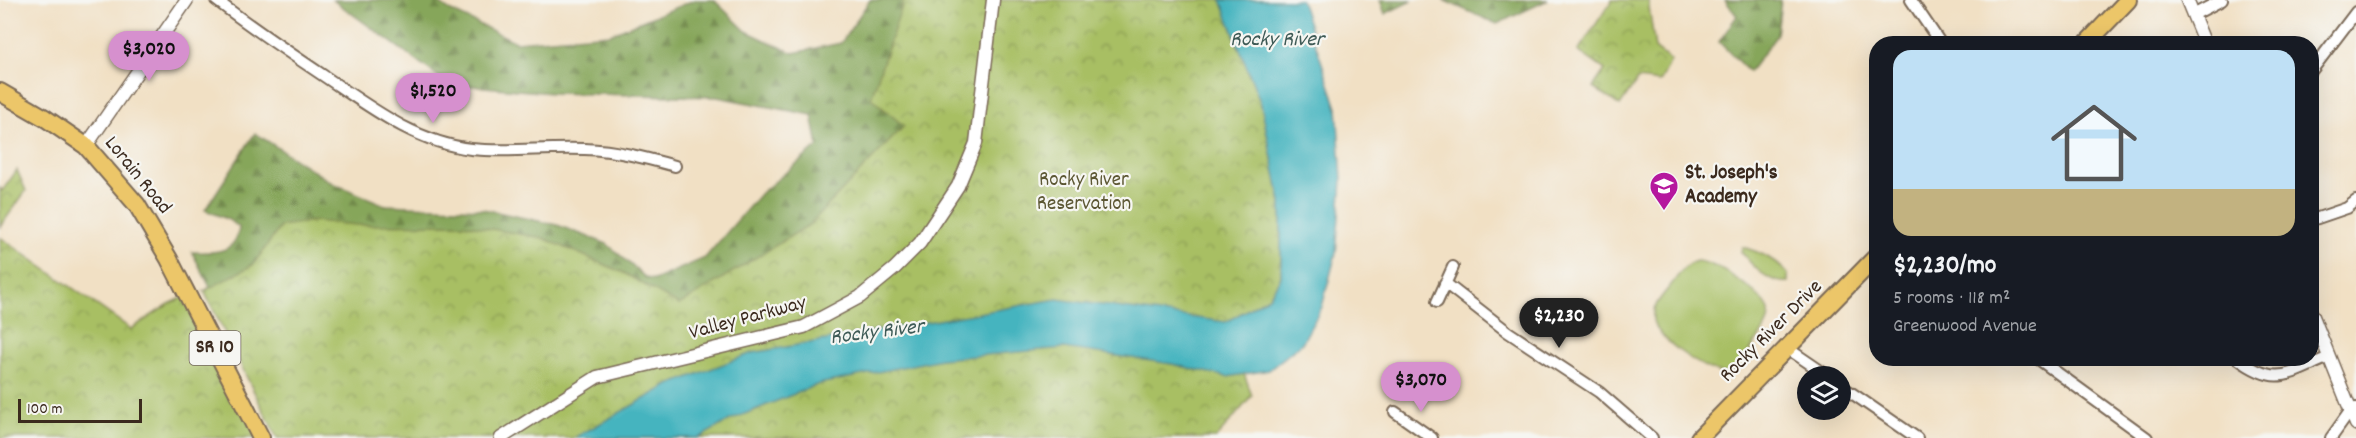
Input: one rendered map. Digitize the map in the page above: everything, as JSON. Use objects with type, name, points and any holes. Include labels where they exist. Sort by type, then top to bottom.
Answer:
[{"type":"main road","points":[[2094,36],[2128,0]]},
{"type":"main road","name":"Lorain Road","points":[[0,92],[47,119],[86,146],[137,205],[169,259],[261,438]]},
{"type":"main road","name":"Rocky River Drive","points":[[1699,438],[1869,264]]},
{"type":"street","points":[[86,146],[187,0]]},
{"type":"street","points":[[216,0],[264,36],[382,115],[414,132],[441,142],[470,149],[587,149],[637,156],[675,166]]},
{"type":"street","name":"Valley Parkway","points":[[501,438],[597,377],[804,327],[860,297],[894,269],[920,243],[958,186],[976,143],[993,0]]},
{"type":"street","points":[[1911,0],[1936,36]]},
{"type":"street","points":[[2187,0],[2202,36]]},
{"type":"street","points":[[2193,15],[2222,0]]},
{"type":"street","points":[[2319,61],[2356,12]]},
{"type":"street","points":[[2319,218],[2347,208],[2356,201]]},
{"type":"street","points":[[1437,302],[1453,267]]},
{"type":"street","points":[[1445,283],[1508,332],[1599,392],[1652,438]]},
{"type":"street","points":[[2319,332],[2353,409],[2356,424]]},
{"type":"street","points":[[1787,348],[1813,366]]},
{"type":"street","points":[[2319,361],[2329,357]]},
{"type":"street","points":[[2048,366],[2147,438]]},
{"type":"street","points":[[2250,366],[2266,376],[2280,378],[2308,366]]},
{"type":"street","points":[[1851,393],[1917,438]]},
{"type":"street","points":[[2331,438],[2353,409]]},
{"type":"street","points":[[1395,412],[1432,438]]},
{"type":"green space","points":[[333,0],[435,0],[449,10],[516,42],[610,34],[694,0],[714,0],[746,31],[793,53],[841,43],[870,0],[985,0],[817,312],[204,291],[210,287],[192,252],[216,252],[229,247],[237,236],[239,227],[205,210],[255,133],[332,183],[385,205],[483,209],[557,225],[607,244],[646,278],[654,280],[705,258],[761,193],[818,146],[812,115],[717,97],[552,93],[449,84]]},
{"type":"green space","name":"Rocky River Reservation","points":[[904,0],[1260,0],[1229,21],[1261,104],[1281,202],[1281,277],[1269,297],[1226,322],[1252,396],[1216,438],[277,438],[204,291],[253,265],[281,226],[315,221],[357,225],[463,224],[543,238],[624,273],[679,305],[809,225],[904,126],[871,98]]},
{"type":"green space","points":[[1380,0],[1413,0],[1385,14]]},
{"type":"green space","points":[[1443,0],[1548,0],[1497,24]]},
{"type":"green space","points":[[1612,0],[1648,0],[1655,48],[1671,61],[1660,82],[1638,79],[1620,106],[1593,87],[1605,70],[1578,51]]},
{"type":"green space","points":[[1725,0],[1781,0],[1777,35],[1749,72],[1719,42],[1737,16]]},
{"type":"green space","points":[[17,170],[26,191],[0,227],[0,188],[2,191]]},
{"type":"green space","points":[[0,237],[131,329],[169,304],[193,293],[260,438],[0,438]]},
{"type":"green space","points":[[1742,247],[1778,264],[1788,274],[1788,282],[1774,280],[1762,273],[1741,252]]},
{"type":"green space","points":[[1697,261],[1716,267],[1738,280],[1757,295],[1769,310],[1768,322],[1763,331],[1741,363],[1728,373],[1709,369],[1685,355],[1663,336],[1653,320],[1654,310],[1661,297],[1685,267]]},
{"type":"water","name":"Rocky River","points":[[1221,0],[1301,0],[1337,108],[1342,180],[1336,253],[1322,307],[1302,343],[1269,370],[1227,377],[1172,364],[1064,348],[941,359],[819,384],[730,420],[699,438],[574,438],[669,385],[752,353],[1057,299],[1226,322],[1269,297],[1281,277],[1281,202],[1261,104]]},
{"type":"place","name":"St. Joseph's Academy","points":[[1664,212]]}]
